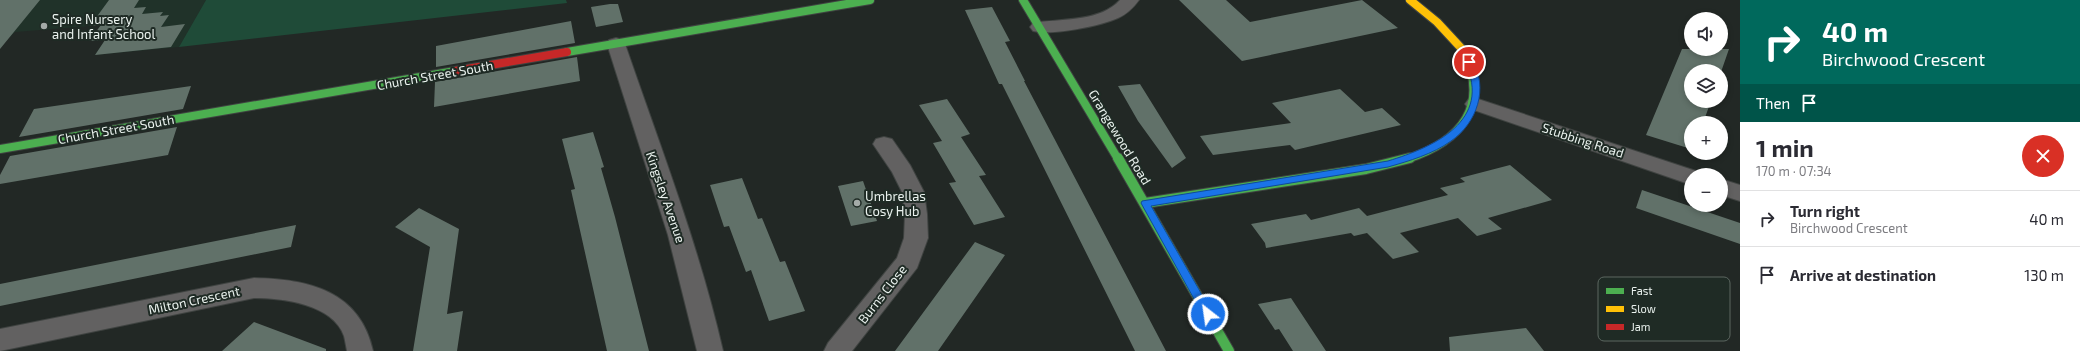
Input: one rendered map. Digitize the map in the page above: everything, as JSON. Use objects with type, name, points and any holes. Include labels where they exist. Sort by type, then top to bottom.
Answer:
[{"type":"street","name":"Church Street South","points":[[0,149],[870,0]]},
{"type":"street","name":"Grangewood Road","points":[[1023,0],[1145,203],[1229,351]]},
{"type":"street","points":[[1039,27],[1105,18],[1126,7],[1130,0]]},
{"type":"street","points":[[1145,203],[1388,164],[1418,155],[1448,139],[1464,124],[1475,104],[1476,89],[1473,70],[1465,54],[1446,29],[1410,0]]},
{"type":"street","name":"Kingsley Avenue","points":[[616,44],[650,150],[660,174],[701,304],[710,351]]},
{"type":"street","name":"Stubbing Road","points":[[1475,104],[1684,175]]},
{"type":"street","name":"Burns Close","points":[[837,351],[908,262],[916,238],[916,214],[913,192],[902,170],[884,144]]},
{"type":"street","points":[[1728,189],[1740,193]]},
{"type":"street","name":"Milton Crescent","points":[[0,340],[247,289],[270,287],[303,293],[325,302],[342,313],[358,335],[360,351]]},
{"type":"shaded area","name":"Spire Nursery and Infant School","points":[[0,0],[206,0],[179,47],[95,55],[105,40],[89,41],[97,31],[115,24],[15,32],[10,37],[0,38]]},
{"type":"green space","points":[[206,0],[566,0],[567,3],[179,47]]},
{"type":"building","points":[[0,0],[40,0],[0,49]]},
{"type":"building","points":[[109,0],[139,0],[134,8],[146,7],[142,14],[163,12],[160,16],[169,15],[161,27],[185,24],[171,47],[95,55],[105,40],[89,41],[101,25],[90,26]]},
{"type":"building","points":[[1179,0],[1226,0],[1250,22],[1362,0],[1398,28],[1242,61]]},
{"type":"building","points":[[618,4],[623,22],[596,27],[591,7]]},
{"type":"building","points":[[992,7],[1010,41],[1005,42],[1024,81],[1166,351],[1135,351],[1002,84],[999,84],[965,10]]},
{"type":"building","points":[[571,21],[575,43],[436,67],[436,46]]},
{"type":"building","points":[[1682,49],[1684,49],[1684,56],[1727,56],[1724,64],[1684,64],[1684,108],[1708,108],[1706,116],[1684,116],[1684,147],[1646,135]]},
{"type":"building","points":[[577,57],[580,81],[434,107],[435,82]]},
{"type":"building","points":[[1140,84],[1186,158],[1172,168],[1138,121],[1118,86]]},
{"type":"building","points":[[191,86],[183,109],[19,137],[34,109]]},
{"type":"building","points":[[1340,89],[1365,112],[1382,108],[1401,125],[1295,150],[1290,145],[1213,155],[1200,136],[1291,123],[1272,103]]},
{"type":"building","points":[[947,99],[970,134],[961,137],[986,175],[979,176],[1005,217],[974,225],[949,183],[956,182],[933,143],[942,141],[919,105]]},
{"type":"building","points":[[177,127],[168,155],[0,184],[0,175],[10,156]]},
{"type":"building","points":[[593,132],[604,167],[601,168],[649,351],[607,351],[571,190],[575,189],[562,139]]},
{"type":"building","points":[[1510,165],[1552,200],[1488,218],[1502,229],[1477,236],[1458,218],[1400,233],[1419,252],[1393,259],[1367,233],[1354,236],[1351,233],[1266,248],[1265,243],[1251,224],[1306,214],[1311,220],[1359,208],[1367,216],[1448,195],[1440,188],[1465,182],[1460,178]]},
{"type":"building","points":[[742,178],[758,219],[762,218],[780,262],[785,261],[805,311],[769,321],[751,270],[746,272],[729,226],[724,227],[710,185]]},
{"type":"building","name":"Umbrellas Cosy Hub","points":[[863,181],[877,221],[851,226],[838,186]]},
{"type":"building","points":[[1642,190],[1684,204],[1684,212],[1707,212],[1740,223],[1740,244],[1636,208]]},
{"type":"building","points":[[419,208],[459,229],[447,314],[463,311],[457,351],[413,351],[430,247],[395,227]]},
{"type":"building","points":[[296,225],[291,247],[0,306],[0,284]]},
{"type":"building","points":[[975,242],[1005,255],[938,351],[895,351]]},
{"type":"building","points":[[1291,298],[1326,351],[1293,351],[1279,329],[1275,330],[1258,304]]},
{"type":"building","points":[[254,322],[326,349],[326,351],[222,351]]},
{"type":"building","points":[[1526,328],[1544,351],[1450,351],[1449,337]]},
{"type":"traffic: fast","points":[[567,52],[870,0]]},
{"type":"traffic: fast","points":[[1023,0],[1145,203],[1229,351]]},
{"type":"traffic: fast","points":[[1145,203],[1254,185],[1366,169],[1419,155],[1441,143],[1459,128],[1471,108],[1475,92],[1474,78],[1462,49]]},
{"type":"traffic: fast","points":[[0,149],[455,71]]},
{"type":"traffic: slow","points":[[1410,0],[1437,22],[1462,49]]},
{"type":"traffic: jam","points":[[455,71],[567,52]]},
{"type":"place","name":"Spire Nursery and Infant School","points":[[44,26]]},
{"type":"place","name":"Umbrellas Cosy Hub","points":[[857,203]]},
{"type":"route","points":[[1208,314],[1145,203],[1388,164],[1418,155],[1448,139],[1464,124],[1475,104],[1476,89],[1473,70],[1469,62]]}]
